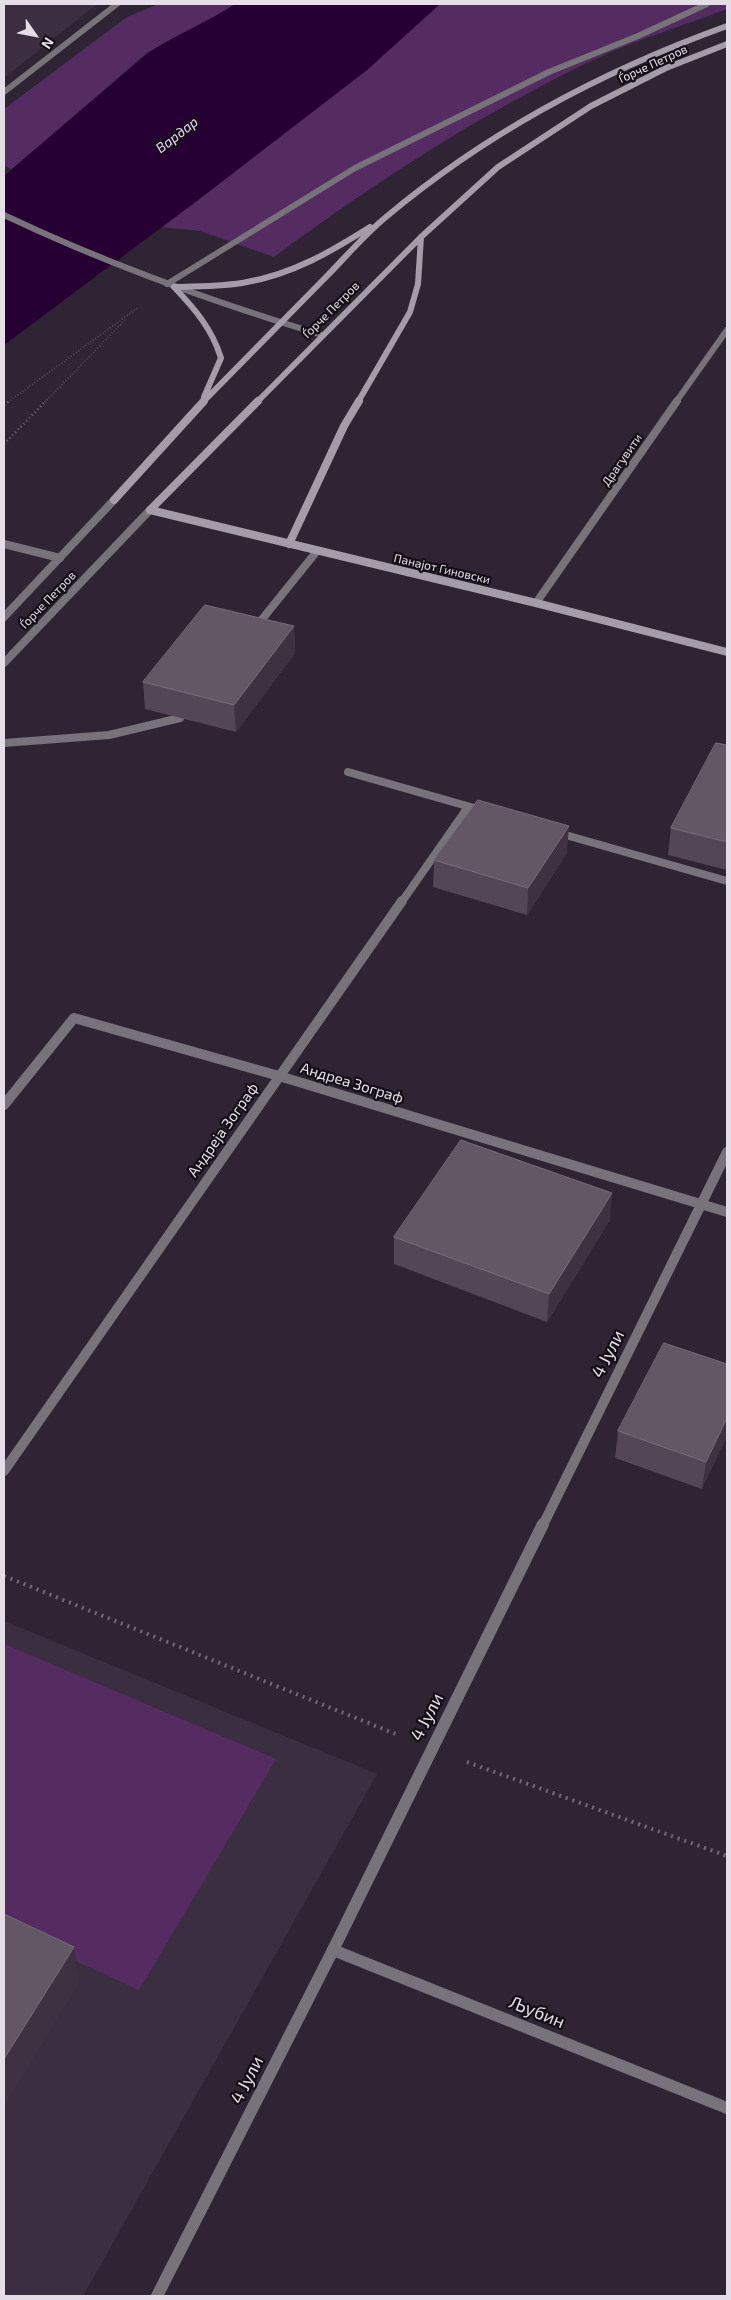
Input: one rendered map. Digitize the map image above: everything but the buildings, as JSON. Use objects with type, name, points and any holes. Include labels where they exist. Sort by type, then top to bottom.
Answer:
[{"type":"main road","name":"Ѓорче Петров","points":[[114,500],[201,404],[384,218],[437,176],[502,134],[576,91],[664,50],[727,26]]},
{"type":"main road","name":"Ѓорче Петров","points":[[150,510],[456,202],[498,167],[591,106],[666,68],[727,44]]},
{"type":"main road","points":[[174,288],[258,281],[292,271],[322,256],[384,218]]},
{"type":"main road","points":[[289,544],[344,426],[410,312],[418,284],[421,237]]},
{"type":"main road","points":[[174,288],[199,313],[214,336],[221,358],[201,404]]},
{"type":"main road","name":"Панајот Гиновски","points":[[150,510],[536,602],[727,652]]},
{"type":"street","points":[[4,92],[117,4]]},
{"type":"street","points":[[167,284],[355,168],[549,72],[638,36],[707,4]]},
{"type":"street","points":[[4,214],[81,250],[174,288],[322,335]]},
{"type":"street","name":"Драгувити","points":[[536,602],[727,330]]},
{"type":"street","name":"Ѓорче Петров","points":[[4,617],[114,500]]},
{"type":"street","name":"Ѓорче Петров","points":[[4,663],[150,510]]},
{"type":"street","points":[[4,544],[60,558]]},
{"type":"street","points":[[251,634],[317,551]]},
{"type":"street","points":[[4,743],[109,735],[180,718]]},
{"type":"street","points":[[348,772],[487,812]]},
{"type":"street","name":"Андреја Зограф","points":[[4,1471],[468,806]]},
{"type":"street","points":[[545,829],[727,881]]},
{"type":"street","name":"Андреа Зограф","points":[[4,1105],[74,1018],[279,1076],[727,1212]]},
{"type":"street","name":"4 Јули","points":[[157,2296],[333,1950],[431,1748],[727,1152]]},
{"type":"street","name":"Љубин","points":[[333,1950],[727,2108]]},
{"type":"path","points":[[4,405],[129,315],[4,444]]},
{"type":"path","points":[[4,1576],[431,1748],[727,1856]]},
{"type":"shaded area","points":[[4,4],[97,4],[4,78]]},
{"type":"shaded area","points":[[159,4],[235,4],[148,52],[12,169],[4,166],[4,109],[127,17]]},
{"type":"shaded area","points":[[440,4],[727,4],[727,9],[609,53],[510,103],[389,176],[274,257],[200,231],[160,227],[367,70]]},
{"type":"shaded area","points":[[4,1621],[377,1774],[83,2296],[4,2296]]},
{"type":"shaded area","points":[[4,1644],[276,1759],[139,1990],[4,1928]]},
{"type":"water","name":"Вардар","points":[[235,4],[440,4],[367,70],[197,201],[4,345],[4,176],[148,53]]}]
